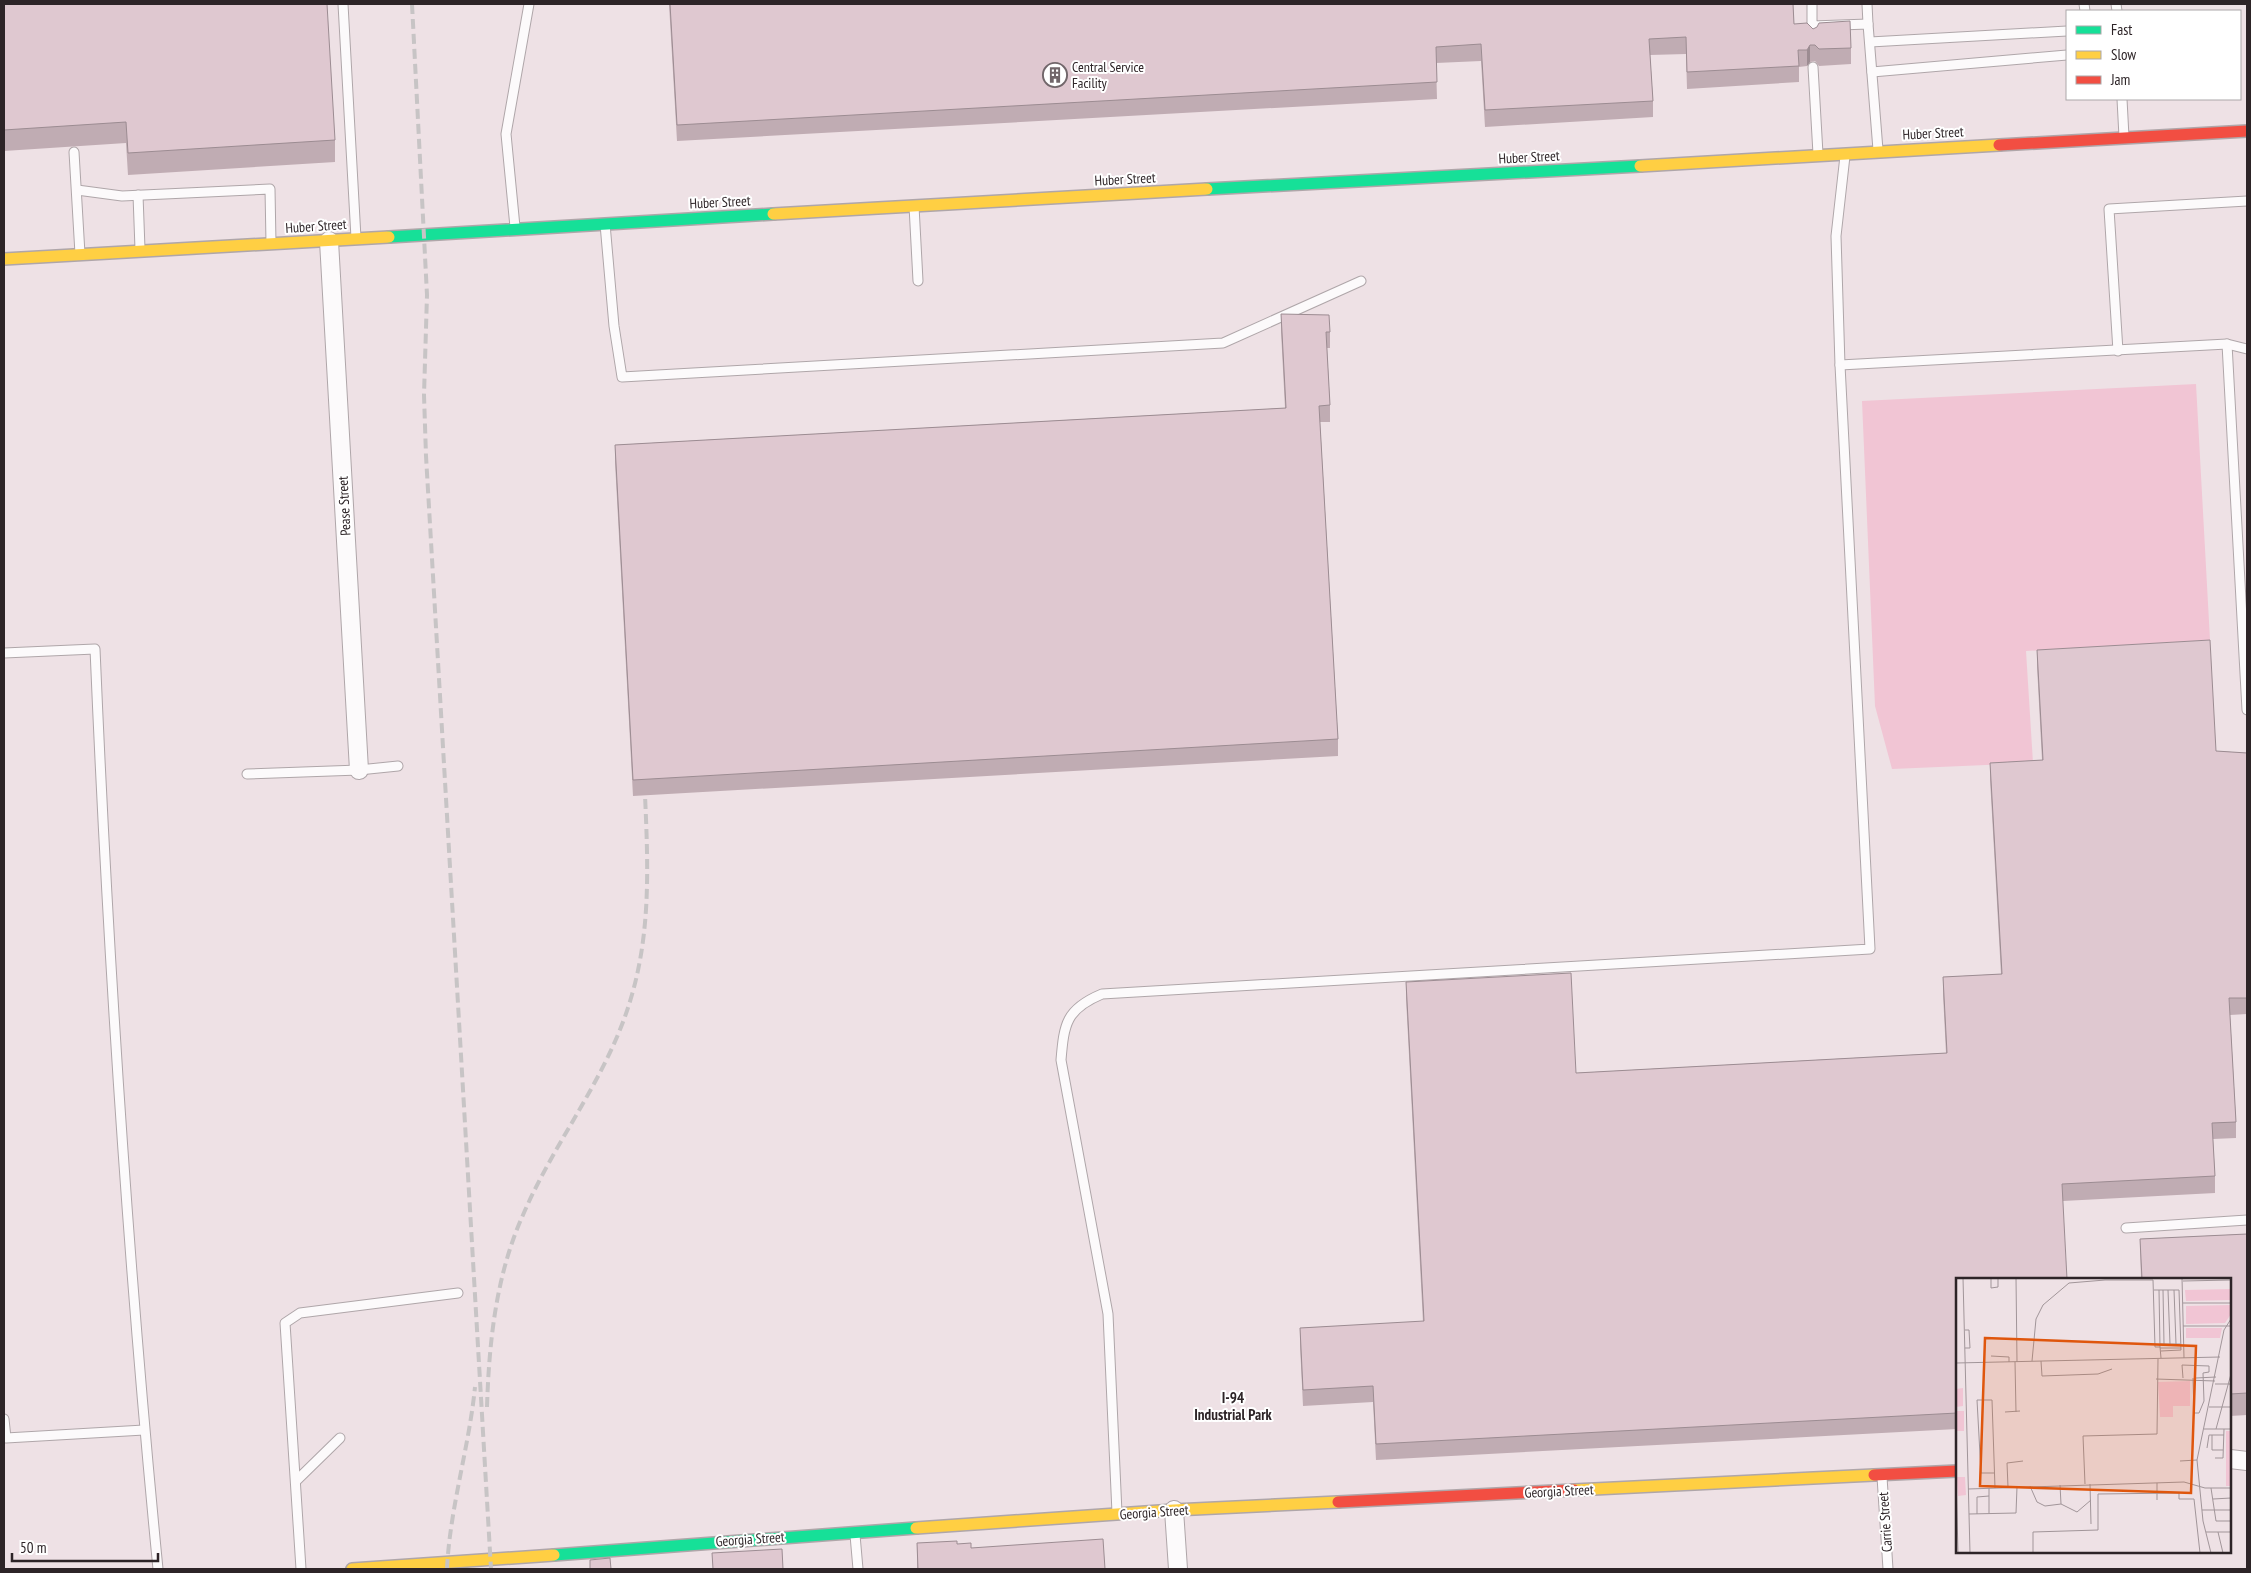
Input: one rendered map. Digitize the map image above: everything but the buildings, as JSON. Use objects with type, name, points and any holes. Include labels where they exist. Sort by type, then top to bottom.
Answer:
[{"type":"street","name":"Huber Street","points":[[4,259],[2247,131]]},
{"type":"street","name":"Pease Street","points":[[329,241],[359,770]]},
{"type":"street","points":[[2231,1459],[2247,1461]]},
{"type":"street","name":"Georgia Street","points":[[352,1569],[399,1568],[540,1555],[1174,1510],[1956,1471]]},
{"type":"street","points":[[1174,1510],[1178,1569]]},
{"type":"lane","points":[[343,4],[356,238]]},
{"type":"lane","points":[[515,229],[506,134],[529,4]]},
{"type":"lane","points":[[1812,4],[1813,39]]},
{"type":"lane","points":[[1867,4],[1878,151]]},
{"type":"lane","points":[[1812,26],[1868,24]]},
{"type":"lane","points":[[1870,42],[2066,31]]},
{"type":"lane","points":[[1872,72],[2066,55]]},
{"type":"lane","points":[[1814,67],[1818,155]]},
{"type":"lane","points":[[2122,100],[2124,138]]},
{"type":"lane","points":[[74,152],[80,254]]},
{"type":"lane","points":[[1117,1514],[1108,1314],[1061,1060],[1063,1034],[1071,1016],[1083,1002],[1102,994],[1870,949],[1840,365],[1836,236],[1845,153]]},
{"type":"lane","points":[[77,190],[122,196],[270,189],[271,244]]},
{"type":"lane","points":[[138,195],[140,250]]},
{"type":"lane","points":[[2118,352],[2109,209],[2247,201]]},
{"type":"lane","points":[[914,206],[918,281]]},
{"type":"lane","points":[[605,224],[614,326],[622,377],[1223,343],[1361,281]]},
{"type":"lane","points":[[1840,365],[2118,352],[2227,344],[2247,348]]},
{"type":"lane","points":[[2227,344],[2247,710]]},
{"type":"lane","points":[[4,653],[95,649],[104,845],[144,1430],[158,1569]]},
{"type":"lane","points":[[247,774],[359,770],[398,766]]},
{"type":"lane","points":[[2126,1228],[2247,1220]]},
{"type":"lane","points":[[301,1569],[285,1323],[300,1313],[458,1293]]},
{"type":"lane","points":[[4,1418],[6,1438],[144,1430]]},
{"type":"lane","points":[[296,1481],[340,1438]]},
{"type":"lane","name":"Carrie Street","points":[[1882,1475],[1888,1569]]},
{"type":"lane","points":[[855,1532],[858,1569]]},
{"type":"lane","points":[[540,1555],[544,1569]]},
{"type":"shaded area","points":[[2196,384],[2210,640],[2026,651],[2033,763],[1892,769],[1875,706],[1862,401]]},
{"type":"railway","points":[[412,4],[427,295],[424,395],[426,456],[491,1569]]},
{"type":"railway","points":[[487,1407],[492,1334],[500,1285],[514,1238],[536,1187],[609,1055],[631,998],[642,948],[647,897],[645,795]]},
{"type":"railway","points":[[447,1569],[452,1523],[469,1432],[475,1387]]},
{"type":"traffic: fast","points":[[1207,189],[1640,166]]},
{"type":"traffic: fast","points":[[389,237],[773,214]]},
{"type":"traffic: fast","points":[[554,1555],[916,1528]]},
{"type":"traffic: slow","points":[[1640,166],[1999,145]]},
{"type":"traffic: slow","points":[[773,214],[1207,189]]},
{"type":"traffic: slow","points":[[4,259],[389,237]]},
{"type":"traffic: slow","points":[[1574,1490],[1874,1475]]},
{"type":"traffic: slow","points":[[916,1528],[1174,1510],[1338,1502]]},
{"type":"traffic: slow","points":[[352,1569],[554,1555]]},
{"type":"traffic: jam","points":[[1999,145],[2247,131]]},
{"type":"traffic: jam","points":[[1874,1475],[1956,1471]]},
{"type":"traffic: jam","points":[[1338,1502],[1574,1490]]},
{"type":"place","name":"Central Service Facility","points":[[1055,75]]},
{"type":"district","name":"I-94 Industrial Park","points":[[1233,1406]]}]
